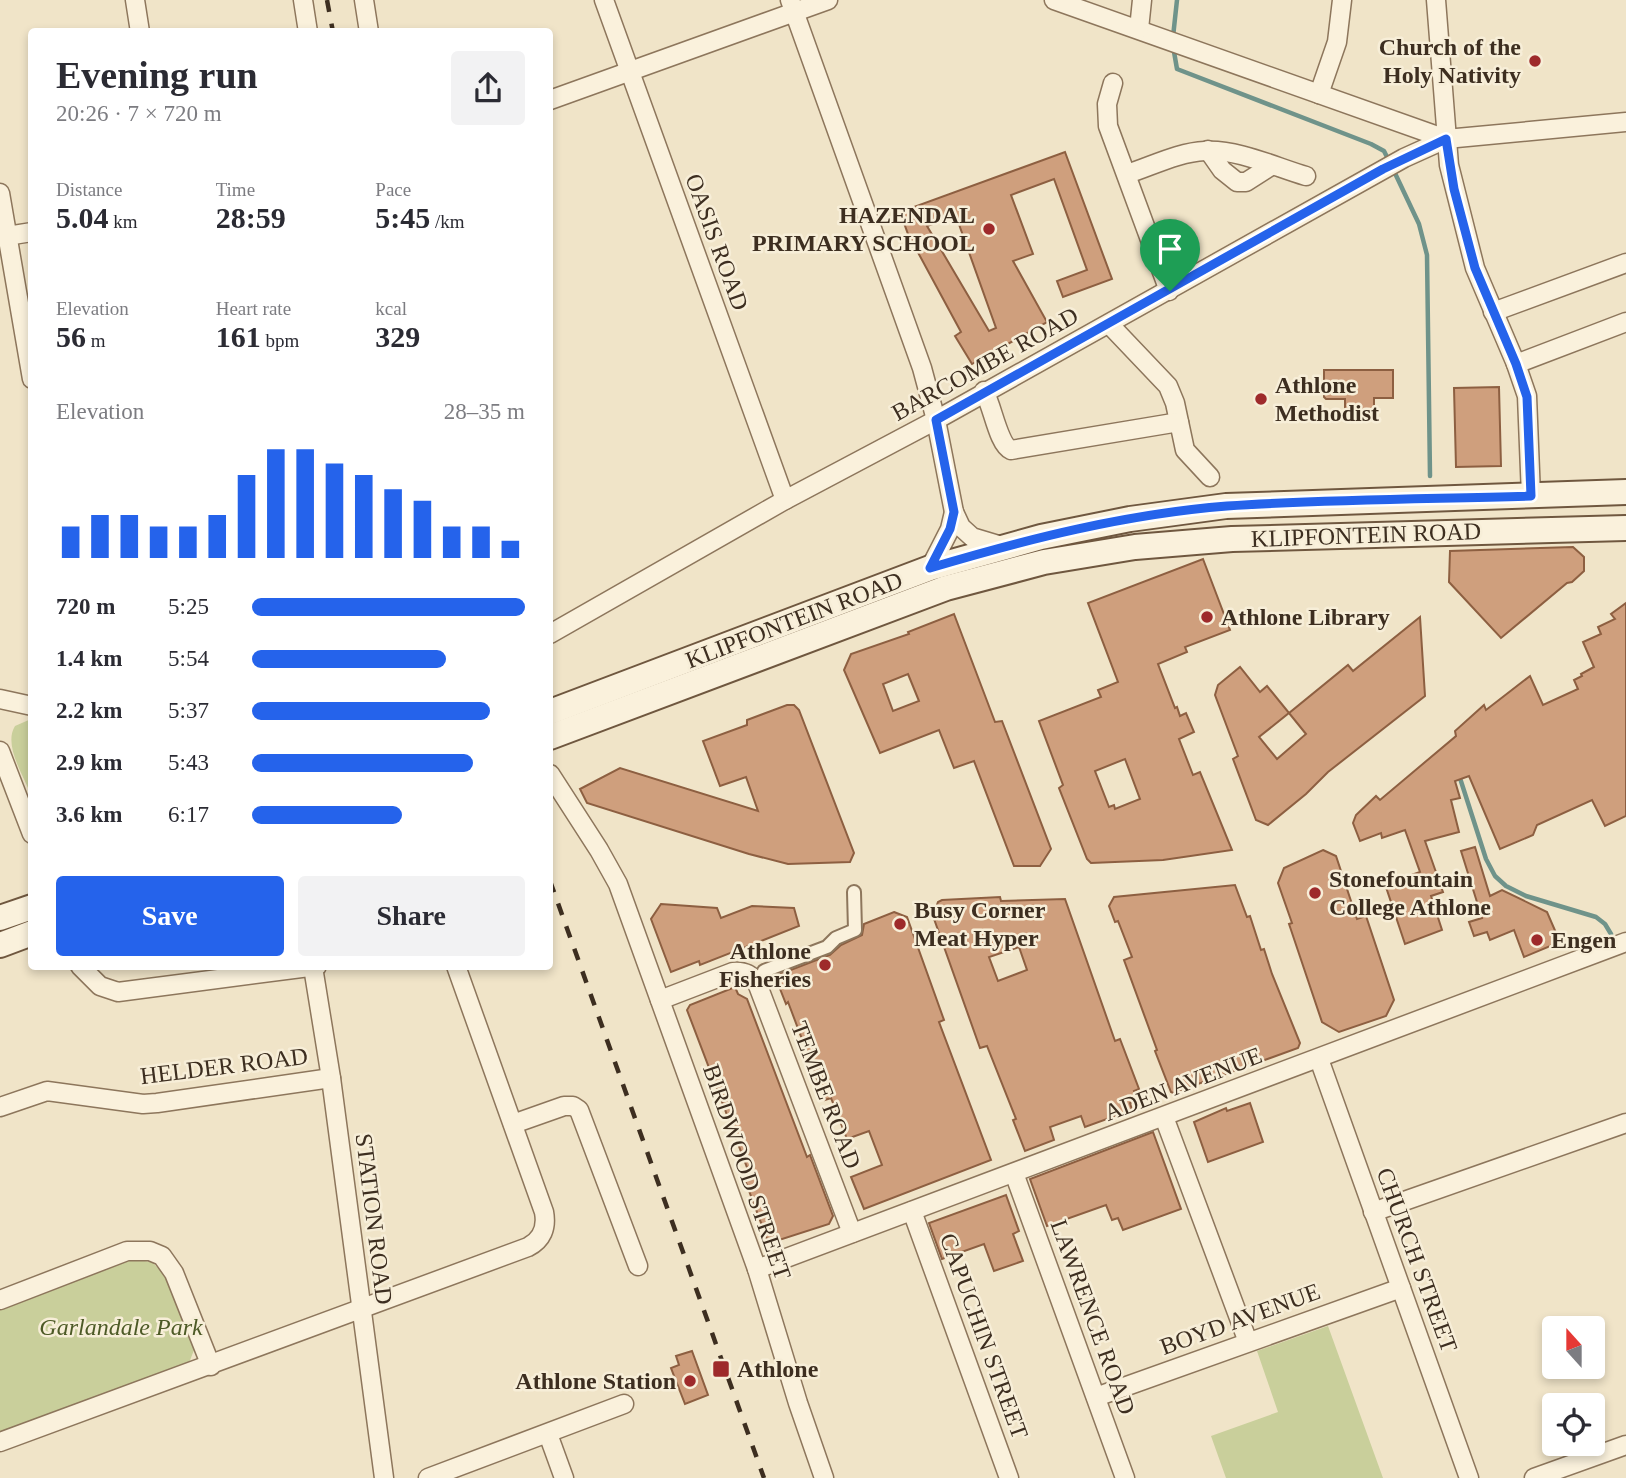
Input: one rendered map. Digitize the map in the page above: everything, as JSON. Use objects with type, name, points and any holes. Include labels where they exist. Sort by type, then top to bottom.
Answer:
[{"type":"main road","name":"KLIPFONTEIN ROAD","points":[[553,723],[930,568],[1002,547],[1130,519],[1226,506],[1626,492]]},
{"type":"main road","name":"KLIPFONTEIN ROAD","points":[[553,723],[946,588],[1044,562],[1135,547],[1232,539],[1626,528]]},
{"type":"main road","points":[[0,918],[28,908]]},
{"type":"main road","points":[[0,945],[28,934]]},
{"type":"street","points":[[135,0],[139,28]]},
{"type":"street","points":[[303,0],[307,28]]},
{"type":"street","points":[[364,0],[368,28]]},
{"type":"street","name":"OASIS ROAD","points":[[604,0],[785,500]]},
{"type":"street","points":[[553,99],[792,6],[828,0]]},
{"type":"street","points":[[1054,0],[1446,139],[1626,122]]},
{"type":"street","points":[[1139,29],[1142,0]]},
{"type":"street","points":[[1319,94],[1337,42],[1342,0]]},
{"type":"street","points":[[1436,0],[1449,165],[1475,268],[1516,364],[1527,397],[1531,496]]},
{"type":"street","points":[[792,6],[914,345],[936,420],[954,512],[961,527],[972,537],[1002,547]]},
{"type":"street","points":[[1113,83],[1106,117],[1170,291]]},
{"type":"street","name":"BARCOMBE ROAD","points":[[553,632],[785,500],[1170,291],[1383,169],[1446,139]]},
{"type":"street","points":[[1127,174],[1183,155],[1208,150],[1237,155],[1306,176]]},
{"type":"street","points":[[1208,150],[1222,170],[1237,182],[1246,182],[1271,166]]},
{"type":"street","points":[[0,193],[4,237],[28,359]]},
{"type":"street","points":[[4,237],[28,233]]},
{"type":"street","points":[[1493,312],[1626,263]]},
{"type":"street","points":[[1516,364],[1626,322]]},
{"type":"street","points":[[1109,324],[1168,386],[1175,403],[1187,456],[1210,477]]},
{"type":"street","points":[[984,391],[997,421],[1002,444],[1011,450],[1179,422]]},
{"type":"street","points":[[930,568],[950,529],[954,512]]},
{"type":"street","points":[[0,699],[28,705]]},
{"type":"street","points":[[0,751],[28,824]]},
{"type":"street","name":"BIRDWOOD STREET","points":[[553,780],[618,884],[757,1269],[824,1478]]},
{"type":"street","points":[[660,1000],[733,972],[758,974],[827,947],[836,938],[855,930],[855,892]]},
{"type":"street","name":"ADEN AVENUE","points":[[757,1269],[1625,946]]},
{"type":"street","points":[[83,970],[100,986],[118,992],[291,970]]},
{"type":"street","name":"STATION ROAD","points":[[315,970],[384,1478]]},
{"type":"street","points":[[0,1442],[361,1310],[528,1247],[539,1240],[545,1227],[544,1212],[458,970]]},
{"type":"street","name":"TEMBE ROAD","points":[[758,974],[757,983],[852,1233]]},
{"type":"street","name":"CHURCH STREET","points":[[1319,1059],[1469,1478]]},
{"type":"street","name":"HELDER ROAD","points":[[0,1107],[47,1091],[150,1103],[331,1078]]},
{"type":"street","points":[[513,1124],[564,1106],[573,1106],[579,1110],[638,1266]]},
{"type":"street","points":[[1164,1117],[1248,1342]]},
{"type":"street","points":[[1373,1212],[1626,1123]]},
{"type":"street","name":"LAWRENCE ROAD","points":[[1014,1173],[1125,1478]]},
{"type":"street","name":"CAPUCHIN STREET","points":[[912,1211],[1009,1478]]},
{"type":"street","points":[[0,1300],[127,1251],[150,1251],[162,1256],[174,1273],[211,1366]]},
{"type":"street","name":"BOYD AVENUE","points":[[1096,1397],[1401,1288]]},
{"type":"street","points":[[428,1478],[624,1404]]},
{"type":"street","points":[[548,1434],[564,1478]]},
{"type":"street","points":[[1534,1478],[1626,1445]]},
{"type":"green space","points":[[28,721],[28,788],[11,742],[15,726]]},
{"type":"green space","name":"Garlandale Park","points":[[130,1259],[152,1262],[167,1277],[192,1340],[194,1350],[189,1363],[0,1436],[0,1309]]},
{"type":"green space","points":[[1328,1326],[1383,1478],[1226,1478],[1211,1436],[1278,1412],[1257,1351]]},
{"type":"building","points":[[1065,152],[1112,279],[1063,297],[1057,281],[1087,270],[1054,179],[1011,195],[1033,254],[1013,261],[1047,322],[972,364],[955,336],[961,332],[908,234],[900,212]],"holes":[[[956,216],[996,328],[989,331],[927,226]]]},
{"type":"building","points":[[1324,370],[1393,370],[1393,398],[1374,398],[1374,415],[1345,415],[1345,399],[1324,397]]},
{"type":"building","points":[[1499,387],[1501,466],[1456,467],[1454,388]]},
{"type":"building","points":[[1573,547],[1584,557],[1584,571],[1501,638],[1449,582],[1450,551]]},
{"type":"building","points":[[1203,559],[1230,630],[1185,647],[1187,652],[1158,664],[1175,708],[1177,707],[1180,716],[1186,713],[1194,732],[1179,739],[1193,775],[1200,772],[1232,850],[1163,860],[1091,863],[1087,859],[1059,788],[1063,785],[1039,721],[1101,697],[1098,690],[1118,682],[1088,603]],"holes":[[[1125,759],[1140,799],[1115,809],[1114,805],[1109,807],[1095,771]]]},
{"type":"building","points":[[1626,603],[1626,816],[1605,826],[1592,800],[1537,825],[1533,835],[1500,849],[1469,776],[1455,781],[1460,798],[1451,800],[1459,832],[1425,841],[1443,892],[1431,896],[1442,930],[1405,944],[1385,884],[1420,872],[1405,830],[1382,838],[1381,833],[1360,841],[1353,823],[1356,815],[1376,796],[1380,800],[1456,736],[1455,731],[1484,705],[1486,710],[1530,676],[1543,705],[1578,689],[1574,680],[1594,667],[1583,642],[1601,634],[1598,627],[1615,619],[1611,614]]},
{"type":"building","points":[[954,614],[995,722],[1002,721],[1051,849],[1040,866],[1014,866],[974,761],[954,768],[939,730],[880,753],[844,670],[851,654],[909,634],[908,632]],"holes":[[[908,674],[919,701],[893,711],[883,684]]]},
{"type":"building","points":[[1420,617],[1425,696],[1328,772],[1268,825],[1256,820],[1233,759],[1238,756],[1215,695],[1218,685],[1240,667],[1260,692],[1267,686],[1289,713],[1348,665],[1353,671]],"holes":[[[1289,713],[1306,734],[1277,759],[1259,737]]]},
{"type":"building","points":[[787,705],[794,705],[799,710],[854,853],[850,862],[788,864],[749,854],[587,803],[580,789],[620,768],[758,811],[746,777],[720,786],[703,741],[747,725],[747,720]]},
{"type":"building","points":[[1475,847],[1490,896],[1502,890],[1547,912],[1560,942],[1524,957],[1514,930],[1490,940],[1487,932],[1474,936],[1469,922],[1482,918],[1461,851]]},
{"type":"building","points":[[1323,850],[1336,856],[1357,919],[1366,916],[1394,1000],[1386,1016],[1339,1032],[1322,1022],[1278,883],[1284,868]]},
{"type":"building","points":[[1235,885],[1247,917],[1250,916],[1261,950],[1264,949],[1300,1043],[1298,1048],[1173,1093],[1155,1051],[1157,1050],[1124,960],[1132,957],[1109,906],[1114,897]]},
{"type":"building","points":[[1000,897],[1001,901],[1065,899],[1115,1041],[1120,1039],[1139,1089],[1134,1091],[1138,1100],[1130,1103],[1132,1110],[1085,1127],[1081,1116],[1050,1127],[1054,1140],[1025,1151],[1013,1120],[1016,1119],[987,1046],[980,1048],[933,916],[938,902]],"holes":[[[1019,947],[1027,970],[998,981],[989,957]]]},
{"type":"building","points":[[661,904],[717,908],[721,918],[752,906],[794,908],[799,926],[700,965],[699,961],[671,972],[651,919]]},
{"type":"building","points":[[894,912],[907,917],[944,1020],[939,1022],[991,1160],[864,1209],[851,1177],[882,1165],[869,1131],[847,1139],[831,1098],[825,1100],[788,1002],[786,1004],[775,976],[830,955],[841,945],[862,935],[864,924]]},
{"type":"building","points":[[735,987],[738,994],[747,999],[807,1157],[810,1155],[833,1216],[829,1224],[773,1242],[767,1239],[745,1180],[751,1178],[687,1010],[690,1005]]},
{"type":"building","points":[[1250,1103],[1263,1142],[1208,1162],[1194,1122],[1226,1108],[1227,1111]]},
{"type":"building","points":[[1153,1132],[1181,1209],[1123,1230],[1118,1218],[1112,1220],[1106,1205],[1047,1226],[1030,1179]]},
{"type":"building","points":[[1006,1195],[1019,1231],[1013,1234],[1023,1261],[994,1271],[984,1244],[942,1259],[929,1223]]},
{"type":"building","name":"Athlone Station","points":[[692,1351],[708,1395],[685,1404],[671,1368],[679,1365],[676,1356]]},
{"type":"waterway","points":[[1173,37],[1177,0]]},
{"type":"waterway","points":[[1173,46],[1177,69],[1371,144],[1384,151],[1389,161]]},
{"type":"waterway","points":[[1393,169],[1419,224],[1427,255],[1430,476]]},
{"type":"waterway","points":[[1459,775],[1486,859],[1495,876],[1506,886],[1526,896],[1596,917],[1605,924],[1611,934]]},
{"type":"railway","points":[[327,0],[332,28]]},
{"type":"railway","points":[[553,889],[764,1478]]},
{"type":"place","name":"Church of the Holy Nativity","points":[[1535,61]]},
{"type":"place","name":"HAZENDAL PRIMARY SCHOOL","points":[[989,229]]},
{"type":"place","name":"Athlone Methodist","points":[[1261,399]]},
{"type":"place","name":"Athlone Library","points":[[1207,617]]},
{"type":"place","name":"Stonefountain College Athlone","points":[[1315,893]]},
{"type":"place","name":"Busy Corner Meat Hyper","points":[[900,924]]},
{"type":"place","name":"Engen","points":[[1537,940]]},
{"type":"place","name":"Athlone Fisheries","points":[[825,965]]},
{"type":"place","name":"Athlone","points":[[721,1369]]},
{"type":"place","name":"Athlone Station","points":[[690,1381]]},
{"type":"route","points":[[1446,139],[1454,189],[1475,268],[1516,364],[1527,397],[1531,496],[1226,506],[1130,519],[1041,537],[930,568],[950,529],[954,512],[936,420],[984,391],[1170,291],[1383,169],[1446,139]]}]
